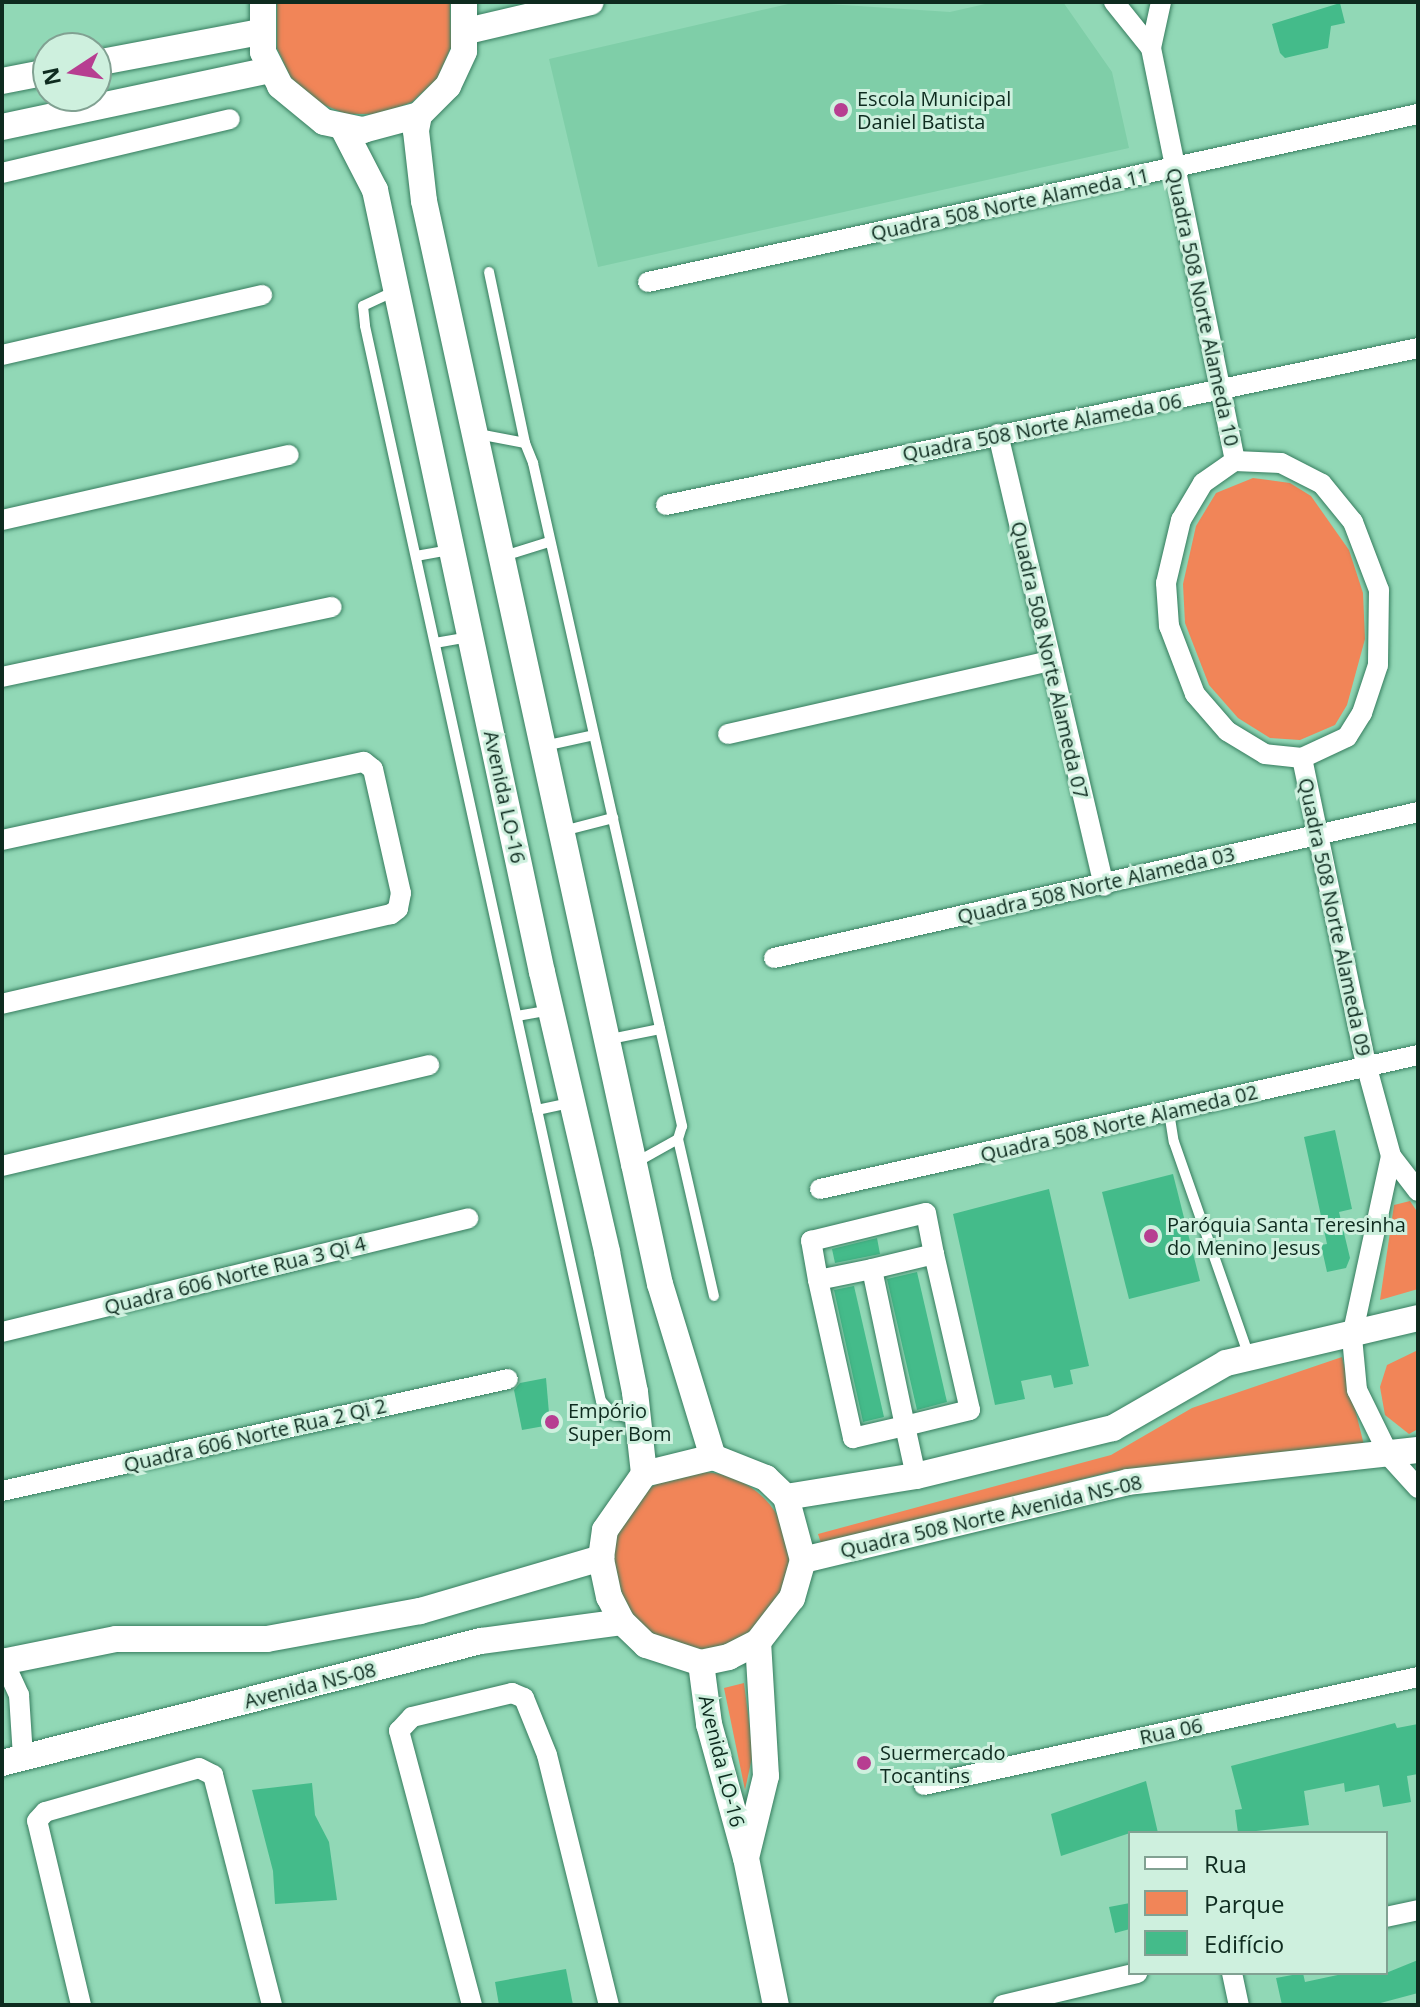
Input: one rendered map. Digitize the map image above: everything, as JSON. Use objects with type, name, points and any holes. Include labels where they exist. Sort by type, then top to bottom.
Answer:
[{"type":"street","points":[[263,2],[260,32],[270,70],[307,113],[343,128],[383,128],[419,115]]},
{"type":"street","points":[[464,2],[467,31],[458,69],[419,115],[416,131],[424,201],[660,1284],[713,1457]]},
{"type":"street","points":[[467,31],[591,2]]},
{"type":"street","points":[[1114,2],[1151,48]]},
{"type":"street","points":[[1151,48],[1161,2]]},
{"type":"street","points":[[112,60],[260,32]]},
{"type":"street","name":"Quadra 508 Norte Alameda 10","points":[[1151,48],[1235,461],[1203,483],[1181,520],[1166,583],[1169,626],[1189,683],[1227,731],[1265,754],[1302,758]]},
{"type":"street","points":[[2,127],[270,70]]},
{"type":"street","points":[[2,81],[32,75]]},
{"type":"street","name":"Quadra 508 Norte Alameda 11","points":[[648,282],[1418,114]]},
{"type":"street","points":[[2,173],[230,119]]},
{"type":"street","name":"Avenida LO-16","points":[[343,128],[375,190],[639,1420],[644,1474]]},
{"type":"street","points":[[2,355],[262,295]]},
{"type":"street","name":"Quadra 508 Norte Alameda 06","points":[[666,505],[998,434],[1219,392],[1418,348]]},
{"type":"street","name":"Quadra 508 Norte Alameda 07","points":[[998,434],[1104,886]]},
{"type":"street","points":[[2,520],[289,455]]},
{"type":"street","name":"Quadra 508 Norte Alameda 09","points":[[1235,461],[1281,463],[1322,484],[1353,522],[1379,590],[1380,653],[1362,713],[1347,737],[1302,758],[1367,1068],[1391,1156]]},
{"type":"street","points":[[2,677],[332,607]]},
{"type":"street","points":[[728,734],[1050,661]]},
{"type":"street","points":[[2,840],[356,761],[370,764],[401,893],[398,909],[391,914],[2,1004]]},
{"type":"street","name":"Quadra 508 Norte Alameda 03","points":[[774,958],[1104,886],[1317,833],[1418,812]]},
{"type":"street","name":"Quadra 508 Norte Alameda 02","points":[[820,1189],[1418,1055]]},
{"type":"street","points":[[2,1166],[429,1065]]},
{"type":"street","points":[[1391,1156],[1418,1191]]},
{"type":"street","points":[[1391,1156],[1352,1337],[1357,1390],[1390,1457],[1418,1488]]},
{"type":"street","points":[[926,1213],[970,1410],[853,1438],[818,1280],[811,1241],[926,1213]]},
{"type":"street","name":"Quadra 606 Norte Rua 3 Qi 4","points":[[2,1332],[468,1218]]},
{"type":"street","points":[[818,1280],[934,1254]]},
{"type":"street","points":[[872,1269],[916,1476]]},
{"type":"street","points":[[786,1497],[916,1476],[1113,1428],[1226,1363],[1352,1337],[1418,1318]]},
{"type":"street","name":"Quadra 606 Norte Rua 2 Qi 2","points":[[2,1491],[508,1379]]},
{"type":"street","name":"Quadra 508 Norte Avenida NS-08","points":[[803,1560],[1128,1482],[1390,1457],[1418,1450]]},
{"type":"street","points":[[713,1457],[766,1478],[786,1497],[803,1560],[792,1598],[758,1642],[729,1657],[701,1663],[646,1645],[622,1622],[609,1597],[601,1558],[605,1530],[644,1474],[713,1457]]},
{"type":"street","points":[[12,1760],[19,1695],[3,1661],[116,1639],[267,1639],[420,1611],[601,1558]]},
{"type":"street","name":"Avenida NS-08","points":[[12,1760],[482,1641],[622,1622]]},
{"type":"street","name":"Avenida LO-16","points":[[746,1858],[766,1776],[758,1642]]},
{"type":"street","name":"Avenida LO-16","points":[[701,1663],[709,1724],[746,1858],[776,2005]]},
{"type":"street","name":"Rua 06","points":[[924,1785],[1418,1677]]},
{"type":"street","points":[[472,2005],[400,1745],[399,1731],[412,1717],[512,1693],[524,1698],[547,1755],[609,2005]]},
{"type":"street","points":[[81,2005],[37,1821],[45,1812],[199,1768],[213,1775],[272,2005]]},
{"type":"street","points":[[1388,1917],[1418,1910]]},
{"type":"street","points":[[1003,2005],[1129,1975]]},
{"type":"street","points":[[1232,1975],[1239,2005]]},
{"type":"lane","points":[[489,272],[525,443],[682,1126],[678,1139],[714,1296]]},
{"type":"lane","points":[[397,290],[363,306],[416,556],[601,1401],[613,1414],[639,1420]]},
{"type":"lane","points":[[477,433],[525,443]]},
{"type":"lane","points":[[503,557],[549,542]]},
{"type":"lane","points":[[416,556],[452,550]]},
{"type":"lane","points":[[435,643],[470,636]]},
{"type":"lane","points":[[544,746],[594,735]]},
{"type":"lane","points":[[563,831],[613,818]]},
{"type":"lane","points":[[517,1016],[551,1010]]},
{"type":"lane","points":[[608,1040],[660,1029]]},
{"type":"lane","points":[[537,1110],[572,1102]]},
{"type":"lane","points":[[1169,1112],[1174,1142],[1249,1358]]},
{"type":"lane","points":[[634,1164],[678,1139]]},
{"type":"shaded area","name":"Escola Municipal Daniel Batista","points":[[797,2],[950,12],[994,2],[1063,2],[1112,72],[1129,148],[598,267],[549,59]]},
{"type":"green space","points":[[277,2],[450,2],[451,47],[437,79],[412,102],[380,114],[346,114],[315,101],[291,78],[277,48]]},
{"type":"green space","points":[[1253,478],[1290,483],[1311,496],[1349,550],[1363,593],[1365,639],[1347,705],[1335,725],[1300,740],[1270,738],[1238,718],[1209,685],[1185,623],[1183,584],[1196,526],[1216,493]]},
{"type":"green space","points":[[1410,1201],[1418,1213],[1418,1289],[1380,1300],[1394,1205]]},
{"type":"green space","points":[[1418,1350],[1418,1429],[1409,1434],[1385,1415],[1380,1387],[1387,1365]]},
{"type":"green space","points":[[1342,1357],[1364,1445],[1218,1466],[1114,1471],[822,1546],[818,1534],[1111,1455],[1192,1408]]},
{"type":"green space","points":[[701,1472],[735,1479],[764,1498],[783,1527],[790,1561],[783,1595],[764,1624],[735,1643],[701,1650],[667,1643],[638,1624],[619,1595],[612,1561],[619,1527],[638,1498],[667,1479]]},
{"type":"green space","points":[[744,1683],[753,1753],[745,1790],[724,1688]]},
{"type":"building","points":[[1340,3],[1345,23],[1331,26],[1328,48],[1285,58],[1280,53],[1272,24]]},
{"type":"building","points":[[1335,1130],[1352,1209],[1339,1212],[1350,1258],[1346,1268],[1327,1272],[1321,1245],[1327,1244],[1304,1137]]},
{"type":"building","name":"Paróquia Santa Teresinha do Menino Jesus","points":[[1173,1174],[1200,1281],[1129,1299],[1102,1192]]},
{"type":"building","points":[[1049,1189],[1089,1366],[1070,1370],[1073,1384],[1054,1388],[1051,1375],[1021,1381],[1025,1399],[995,1405],[953,1214]]},
{"type":"building","points":[[877,1238],[880,1254],[835,1263],[832,1249]]},
{"type":"building","points":[[917,1272],[947,1402],[917,1410],[887,1279]]},
{"type":"building","points":[[854,1286],[884,1417],[863,1422],[834,1290]]},
{"type":"building","points":[[546,1378],[550,1425],[522,1430],[514,1390],[520,1383]]},
{"type":"building","points":[[1395,1723],[1397,1728],[1418,1724],[1418,1774],[1407,1776],[1411,1802],[1383,1807],[1379,1785],[1345,1792],[1344,1783],[1304,1791],[1309,1825],[1238,1831],[1235,1810],[1242,1809],[1231,1766]]},
{"type":"building","points":[[1146,1781],[1158,1831],[1128,1831],[1128,1834],[1061,1856],[1051,1814]]},
{"type":"building","points":[[312,1783],[315,1815],[329,1842],[337,1900],[275,1904],[273,1871],[252,1790]]},
{"type":"building","points":[[1128,1903],[1128,1930],[1115,1933],[1109,1907]]},
{"type":"building","points":[[1418,1960],[1418,1993],[1373,2005],[1282,2005],[1276,1978],[1303,1975],[1305,1982],[1338,1975],[1388,1975],[1388,1972]]},
{"type":"building","points":[[566,1969],[573,2005],[499,2005],[495,1982]]},
{"type":"place","name":"Escola Municipal Daniel Batista","points":[[841,110]]},
{"type":"place","name":"Paróquia Santa Teresinha do Menino Jesus","points":[[1151,1236]]},
{"type":"place","name":"Empório Super Bom","points":[[552,1422]]},
{"type":"place","name":"Suermercado Tocantins","points":[[864,1763]]}]
